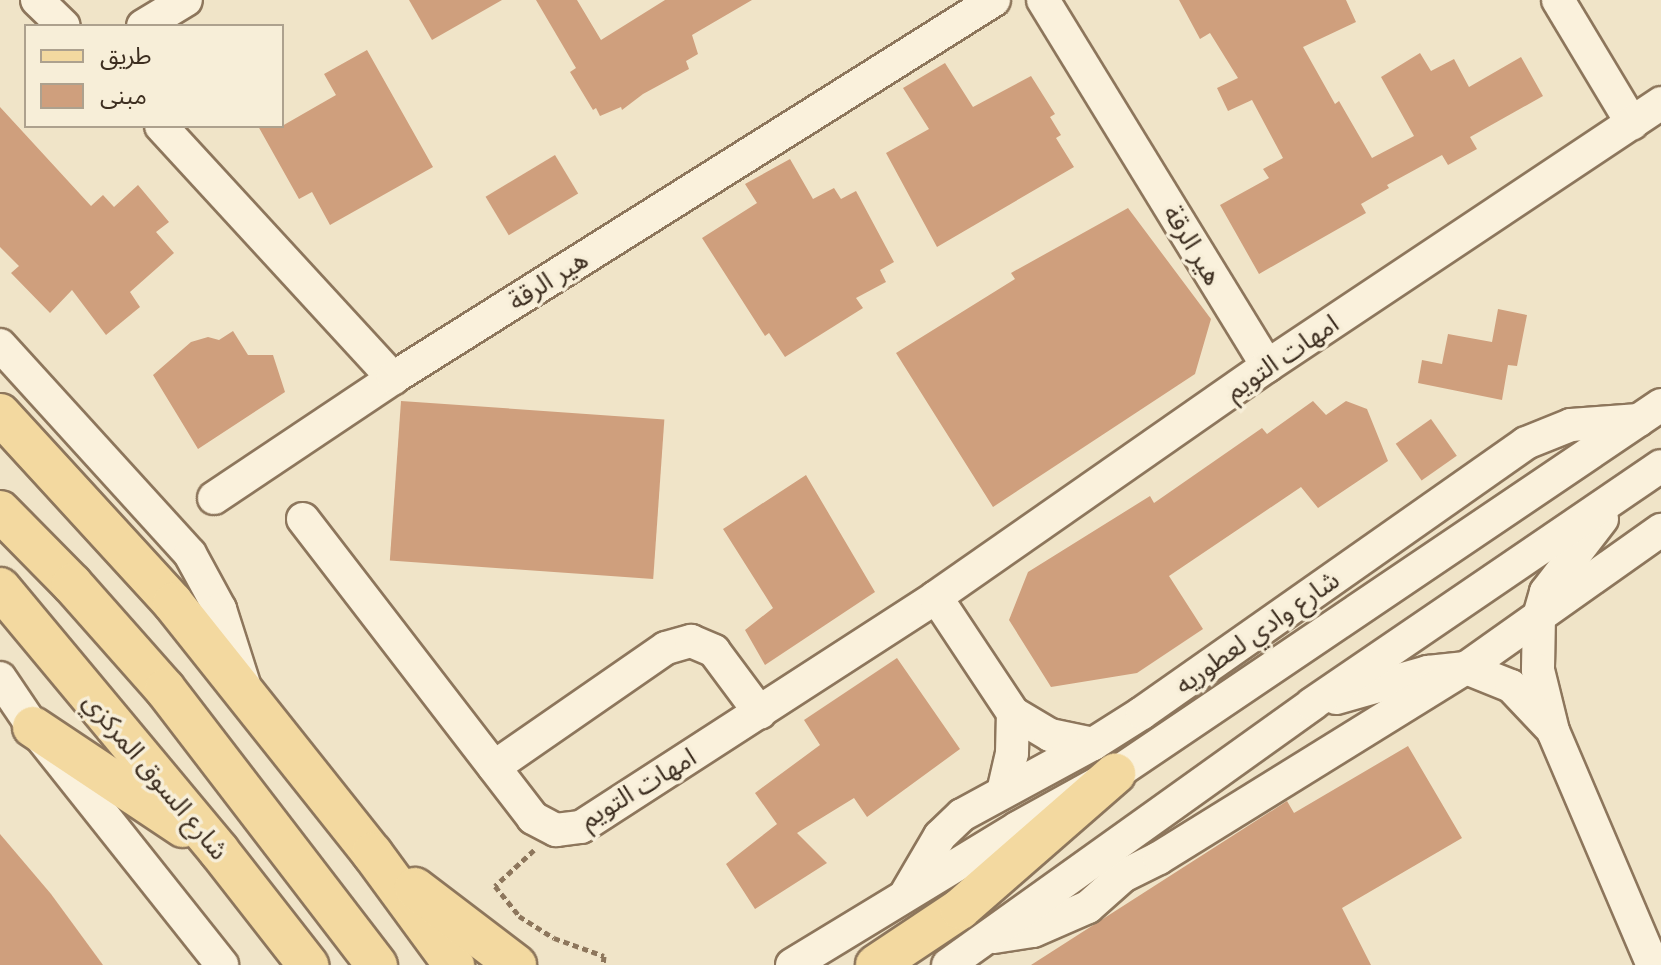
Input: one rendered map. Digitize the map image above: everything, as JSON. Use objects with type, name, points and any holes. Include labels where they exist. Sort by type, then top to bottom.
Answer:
[{"type":"main road","points":[[0,414],[173,603],[372,853],[454,965]]},
{"type":"main road","points":[[0,511],[72,584],[165,689],[377,965]]},
{"type":"main road","name":"شارع السوق المركزي","points":[[0,588],[219,851],[308,964]]},
{"type":"main road","points":[[33,727],[219,851]]},
{"type":"main road","points":[[876,965],[960,909],[1104,759]]},
{"type":"main road","points":[[372,853],[516,965]]},
{"type":"street","points":[[37,0],[62,24]]},
{"type":"street","points":[[146,24],[186,0]]},
{"type":"street","name":"هير الرقة","points":[[214,498],[393,378],[994,0]]},
{"type":"street","name":"هير الرقة","points":[[1043,0],[1267,366]]},
{"type":"street","points":[[1558,0],[1632,123]]},
{"type":"street","name":"امهات التويم","points":[[303,519],[533,818],[556,830],[581,827],[936,597],[1267,366],[1661,103]]},
{"type":"street","points":[[163,128],[393,378]]},
{"type":"street","points":[[0,345],[190,554],[220,609],[249,698]]},
{"type":"street","name":"شارع وادي لعطوريه","points":[[792,965],[906,894],[1104,759],[1650,412]]},
{"type":"street","name":"شارع وادي لعطوريه","points":[[906,894],[940,836],[962,815],[1003,792],[1104,759],[1526,443],[1571,425],[1650,412]]},
{"type":"street","points":[[948,965],[1312,704],[1661,466]]},
{"type":"street","points":[[1626,490],[1559,571],[1546,592],[1539,616],[1538,670],[1553,731],[1653,965]]},
{"type":"street","points":[[987,938],[1033,931],[1088,907],[1123,876],[1159,858],[1466,668],[1661,530]]},
{"type":"street","points":[[936,597],[1013,713],[1050,735],[1104,759]]},
{"type":"street","points":[[494,767],[666,648],[691,641],[714,651],[760,713]]},
{"type":"street","points":[[1312,704],[1428,672],[1466,668],[1511,686],[1553,731]]},
{"type":"street","points":[[0,678],[33,727],[222,965]]},
{"type":"street","points":[[1003,792],[1012,753],[1013,713]]},
{"type":"path","points":[[556,830],[495,886],[519,916],[554,938],[604,956],[603,965]]},
{"type":"building","points":[[409,0],[502,0],[432,40]]},
{"type":"building","points":[[536,0],[577,0],[601,40],[665,0],[752,0],[692,35],[698,54],[686,61],[689,69],[643,94],[622,110],[621,107],[600,116],[596,108],[593,110],[570,72],[576,68]]},
{"type":"building","points":[[1179,0],[1346,0],[1356,22],[1303,47],[1335,104],[1339,101],[1372,158],[1414,136],[1381,77],[1420,53],[1431,71],[1454,59],[1469,87],[1521,57],[1543,96],[1470,137],[1477,149],[1448,165],[1442,155],[1387,185],[1389,188],[1361,204],[1366,213],[1259,274],[1220,205],[1269,178],[1263,169],[1283,158],[1252,100],[1228,111],[1217,88],[1238,78],[1210,33],[1200,39]]},
{"type":"building","points":[[367,50],[433,167],[330,225],[312,192],[299,199],[259,128],[284,128],[284,125],[336,95],[324,74]]},
{"type":"building","points":[[945,63],[973,107],[1031,76],[1055,114],[1050,117],[1061,135],[1056,138],[1074,167],[937,247],[886,153],[929,129],[903,88]]},
{"type":"building","points":[[0,107],[91,206],[103,195],[114,207],[138,185],[169,222],[156,232],[174,253],[130,292],[140,307],[106,335],[72,290],[50,313],[11,273],[19,266],[0,247]]},
{"type":"building","points":[[555,155],[578,194],[509,235],[486,197]]},
{"type":"building","points":[[790,159],[813,199],[834,188],[841,199],[856,191],[894,262],[880,270],[886,282],[856,298],[863,308],[785,357],[769,333],[765,336],[702,238],[757,203],[745,184]]},
{"type":"building","points":[[1128,208],[1211,319],[1195,374],[993,507],[896,353],[1015,279],[1011,273]]},
{"type":"building","points":[[1498,309],[1527,315],[1517,366],[1508,365],[1502,400],[1418,383],[1422,360],[1442,364],[1448,334],[1492,342]]},
{"type":"building","points":[[233,331],[248,355],[273,355],[285,392],[198,449],[153,375],[191,342],[208,337],[219,340]]},
{"type":"building","points":[[401,401],[664,419],[653,579],[390,561]]},
{"type":"building","points":[[1313,401],[1326,415],[1346,401],[1367,409],[1388,461],[1318,508],[1301,487],[1169,576],[1203,629],[1137,673],[1051,687],[1009,620],[1028,572],[1150,496],[1154,503],[1262,428],[1267,434]]},
{"type":"building","points":[[1431,419],[1457,456],[1422,481],[1396,444]]},
{"type":"building","points":[[806,475],[875,592],[765,665],[745,630],[773,608],[723,529]]},
{"type":"building","points":[[897,658],[960,749],[867,817],[854,798],[797,833],[827,863],[755,909],[726,864],[777,824],[755,793],[820,745],[804,720]]},
{"type":"building","points":[[1408,746],[1462,838],[1342,908],[1371,965],[1031,965],[1287,801],[1294,813]]},
{"type":"building","points":[[0,834],[51,894],[103,965],[0,965]]}]
